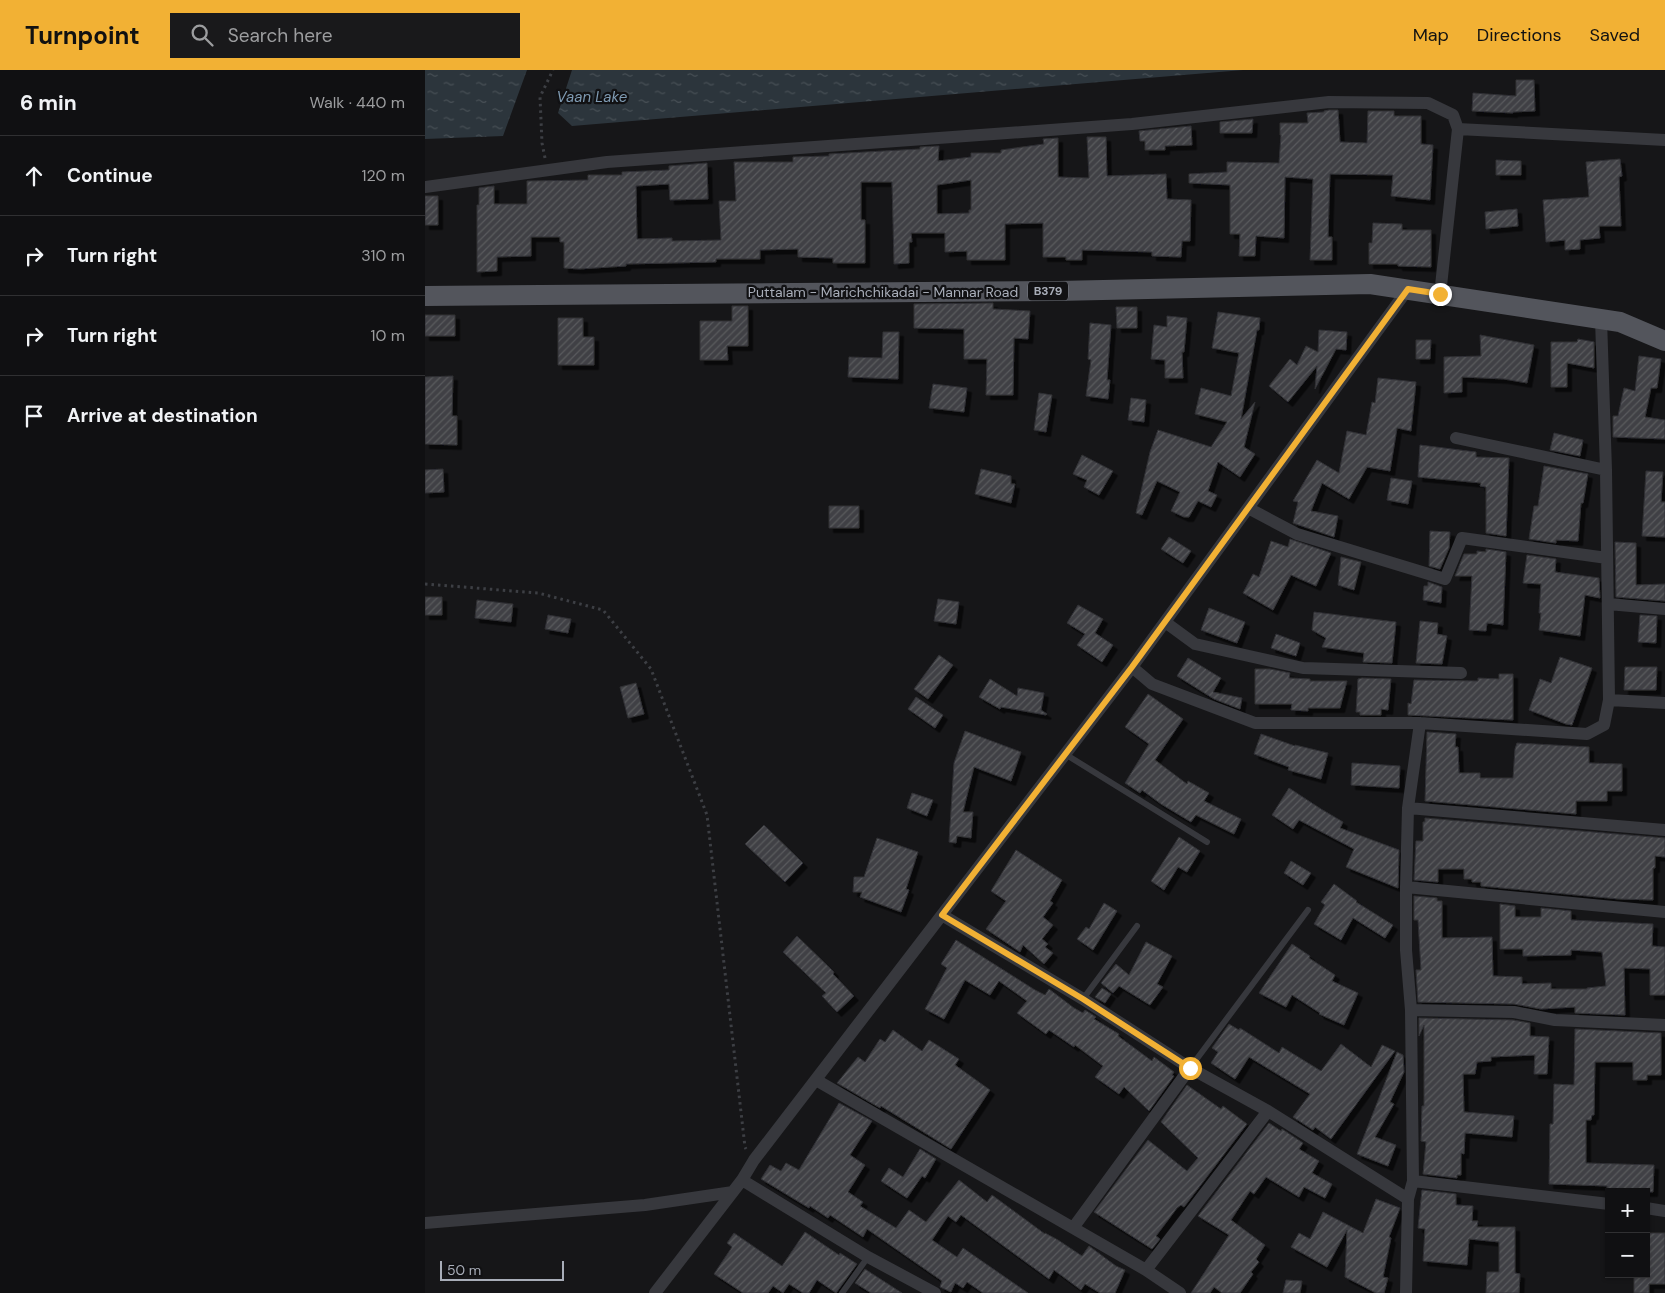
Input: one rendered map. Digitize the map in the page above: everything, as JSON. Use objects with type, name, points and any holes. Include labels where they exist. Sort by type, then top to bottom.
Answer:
[{"type":"main road","name":"Puttalam - Marichchikadai - Mannar Road","points":[[425,296],[1048,291],[1370,284],[1620,322],[1665,341]]},
{"type":"street","points":[[425,187],[607,162],[1133,124],[1329,102],[1428,103],[1453,115],[1458,129],[1440,294]]},
{"type":"street","points":[[1458,129],[1665,140]]},
{"type":"street","points":[[655,1293],[742,1180],[754,1160],[1132,667],[1408,289]]},
{"type":"street","points":[[1132,667],[1152,684],[1255,723],[1420,723],[1587,734],[1604,725],[1609,700],[1606,470],[1601,319]]},
{"type":"street","points":[[1456,438],[1606,470]]},
{"type":"street","points":[[1248,508],[1297,534],[1445,579],[1462,538],[1607,558]]},
{"type":"street","points":[[1608,604],[1665,609]]},
{"type":"street","points":[[1165,622],[1195,644],[1303,668],[1461,673]]},
{"type":"street","points":[[1609,700],[1665,703]]},
{"type":"street","points":[[1406,1293],[1409,1199],[1413,1181],[1411,1010],[1406,950],[1406,888],[1408,808],[1420,723]]},
{"type":"street","points":[[1408,808],[1665,830]]},
{"type":"street","points":[[1406,888],[1665,912]]},
{"type":"street","points":[[942,915],[1083,999],[1190,1068],[1268,1111],[1409,1199]]},
{"type":"street","points":[[1411,1010],[1514,1012],[1555,1020],[1665,1025]]},
{"type":"street","points":[[1073,1228],[1190,1068]]},
{"type":"street","points":[[816,1080],[1146,1270],[1180,1293]]},
{"type":"street","points":[[1146,1270],[1268,1111]]},
{"type":"street","points":[[742,1180],[868,1256],[935,1293]]},
{"type":"street","points":[[1413,1181],[1605,1204]]},
{"type":"street","points":[[425,1223],[645,1205],[733,1192]]},
{"type":"street","points":[[1650,1209],[1665,1211]]},
{"type":"lane","points":[[1065,754],[1207,842]]},
{"type":"lane","points":[[1190,1068],[1308,910]]},
{"type":"lane","points":[[1083,999],[1137,926]]},
{"type":"lane","points":[[842,1293],[868,1256]]},
{"type":"path","points":[[548,170],[543,143],[540,97],[553,70]]},
{"type":"path","points":[[425,584],[538,593],[603,610],[651,669],[707,816],[745,1147],[754,1160]]},
{"type":"water","points":[[425,70],[527,70],[503,136],[425,139]]},
{"type":"water","name":"Vaan Lake","points":[[572,70],[1243,70],[572,126],[558,113]]},
{"type":"building","points":[[1516,80],[1534,80],[1535,111],[1513,113],[1472,111],[1473,93],[1516,96]]},
{"type":"building","points":[[1338,110],[1340,142],[1367,143],[1368,111],[1394,111],[1394,116],[1421,116],[1421,144],[1433,145],[1430,200],[1391,196],[1393,175],[1330,174],[1328,237],[1332,237],[1332,260],[1310,260],[1313,179],[1285,177],[1284,238],[1256,236],[1255,256],[1239,256],[1240,234],[1230,234],[1230,185],[1189,183],[1189,174],[1227,172],[1227,162],[1279,163],[1280,123],[1308,123],[1307,113]]},
{"type":"building","points":[[1253,119],[1252,133],[1220,133],[1220,122]]},
{"type":"building","points":[[1191,126],[1192,145],[1165,146],[1165,150],[1145,150],[1145,141],[1140,141],[1139,131]]},
{"type":"building","points":[[1087,137],[1106,137],[1107,176],[1166,174],[1167,199],[1191,200],[1190,241],[1182,241],[1181,257],[1152,256],[1152,252],[1082,250],[1082,260],[1066,260],[1066,257],[1043,257],[1043,223],[1005,224],[1005,260],[967,260],[967,251],[945,252],[945,233],[911,233],[912,242],[909,242],[909,263],[894,264],[892,182],[861,182],[861,220],[865,220],[865,263],[833,263],[833,258],[798,257],[798,249],[760,250],[760,259],[716,259],[716,262],[626,264],[626,266],[579,269],[564,268],[564,242],[560,242],[560,237],[531,237],[531,256],[497,257],[497,271],[477,272],[477,205],[479,205],[479,188],[494,186],[494,204],[527,204],[527,181],[588,180],[588,175],[622,175],[622,172],[669,170],[669,166],[707,163],[708,199],[670,200],[669,184],[636,186],[637,239],[672,238],[672,241],[721,240],[719,201],[736,201],[734,162],[793,162],[793,157],[829,156],[829,154],[920,149],[920,147],[939,146],[938,161],[971,157],[971,153],[1001,153],[1001,150],[1044,144],[1043,139],[1058,138],[1058,177],[1089,178]],"holes":[[[971,180],[971,210],[969,210],[969,213],[937,214],[937,185]]]},
{"type":"building","points":[[1620,159],[1622,176],[1619,177],[1621,226],[1599,226],[1600,238],[1580,240],[1580,249],[1565,250],[1565,240],[1546,242],[1543,200],[1589,197],[1586,162]]},
{"type":"building","points":[[1496,160],[1521,161],[1521,175],[1496,175]]},
{"type":"building","points":[[425,196],[438,196],[438,225],[425,225]]},
{"type":"building","points":[[1517,209],[1518,226],[1486,229],[1485,212]]},
{"type":"building","points":[[1373,223],[1402,224],[1402,230],[1431,230],[1431,267],[1369,264],[1369,243],[1372,243]]},
{"type":"building","points":[[993,303],[993,309],[1030,311],[1028,339],[1014,338],[1013,395],[986,395],[987,359],[964,359],[964,329],[914,328],[914,304]]},
{"type":"building","points":[[732,306],[748,306],[748,346],[727,346],[728,360],[700,360],[700,321],[732,321]]},
{"type":"building","points":[[1116,307],[1137,307],[1137,328],[1117,328]]},
{"type":"building","points":[[1218,312],[1260,318],[1241,419],[1255,402],[1244,447],[1255,454],[1240,477],[1218,462],[1208,491],[1217,495],[1211,507],[1198,501],[1189,517],[1184,517],[1171,511],[1180,492],[1157,481],[1142,515],[1136,513],[1150,452],[1158,430],[1211,447],[1227,422],[1195,414],[1201,388],[1231,396],[1239,353],[1212,348]]},
{"type":"building","points":[[425,315],[455,315],[455,336],[425,336]]},
{"type":"building","points":[[1167,316],[1187,318],[1184,352],[1182,352],[1183,378],[1165,378],[1165,360],[1151,359],[1154,325],[1167,327]]},
{"type":"building","points":[[558,318],[583,318],[583,337],[594,337],[594,365],[558,365]]},
{"type":"building","points":[[1090,323],[1111,325],[1107,380],[1110,380],[1108,399],[1086,396],[1091,360],[1088,359]]},
{"type":"building","points":[[1319,330],[1347,332],[1346,350],[1336,349],[1315,389],[1317,366],[1288,402],[1269,386],[1290,359],[1297,365],[1306,346],[1318,352]]},
{"type":"building","points":[[883,332],[899,332],[898,379],[848,377],[849,357],[882,358]]},
{"type":"building","points":[[1480,335],[1534,345],[1527,383],[1504,379],[1462,377],[1462,392],[1444,393],[1444,357],[1481,356]]},
{"type":"building","points":[[1578,339],[1594,342],[1594,368],[1567,363],[1567,387],[1551,387],[1551,342],[1577,342]]},
{"type":"building","points":[[1416,340],[1431,340],[1430,359],[1416,359]]},
{"type":"building","points":[[1639,356],[1661,359],[1657,388],[1651,388],[1645,417],[1665,420],[1665,439],[1613,437],[1613,416],[1618,416],[1624,388],[1635,391]]},
{"type":"building","points":[[453,376],[452,416],[457,416],[457,445],[425,444],[425,377]]},
{"type":"building","points":[[1378,378],[1416,382],[1411,431],[1397,428],[1390,471],[1367,467],[1349,499],[1322,483],[1311,511],[1338,516],[1334,537],[1293,523],[1298,502],[1293,501],[1317,460],[1339,473],[1347,431],[1366,435],[1372,402],[1375,403]]},
{"type":"building","points":[[933,384],[967,388],[964,412],[929,408]]},
{"type":"building","points":[[1039,393],[1052,395],[1046,432],[1034,430]]},
{"type":"building","points":[[1131,398],[1146,400],[1144,422],[1128,420]]},
{"type":"building","points":[[1554,433],[1583,440],[1580,456],[1550,450]]},
{"type":"building","points":[[1420,445],[1476,452],[1476,457],[1509,458],[1506,536],[1486,533],[1486,487],[1480,486],[1481,483],[1418,477]]},
{"type":"building","points":[[1082,455],[1113,471],[1099,495],[1084,487],[1087,480],[1073,474]]},
{"type":"building","points":[[1544,466],[1588,474],[1583,503],[1581,503],[1578,541],[1556,540],[1556,543],[1529,539],[1534,506],[1538,506]]},
{"type":"building","points":[[443,469],[444,492],[425,493],[425,470]]},
{"type":"building","points":[[981,469],[1011,476],[1011,484],[1015,484],[1011,503],[975,494]]},
{"type":"building","points":[[1646,471],[1663,472],[1661,502],[1665,502],[1665,537],[1642,536]]},
{"type":"building","points":[[1391,478],[1412,481],[1408,504],[1387,500]]},
{"type":"building","points":[[829,506],[859,506],[859,528],[829,528]]},
{"type":"building","points":[[1430,531],[1450,532],[1449,548],[1440,569],[1429,566]]},
{"type":"building","points":[[1169,537],[1191,551],[1183,563],[1161,549]]},
{"type":"building","points":[[1290,539],[1331,553],[1316,586],[1291,575],[1273,610],[1243,593],[1253,574],[1259,577],[1271,541],[1288,547]]},
{"type":"building","points":[[1615,542],[1636,543],[1636,585],[1665,584],[1665,601],[1616,597]]},
{"type":"building","points":[[1486,549],[1506,552],[1503,625],[1487,623],[1486,631],[1469,630],[1472,576],[1455,576],[1464,554],[1477,554],[1477,551],[1486,552]]},
{"type":"building","points":[[1527,555],[1556,559],[1555,572],[1599,578],[1600,598],[1585,595],[1580,636],[1539,630],[1541,584],[1523,583]]},
{"type":"building","points":[[1341,557],[1361,562],[1354,590],[1338,585]]},
{"type":"building","points":[[1428,582],[1442,587],[1441,603],[1423,600],[1424,586],[1428,586]]},
{"type":"building","points":[[425,597],[442,597],[442,615],[425,615]]},
{"type":"building","points":[[938,599],[959,602],[956,624],[934,621]]},
{"type":"building","points":[[477,600],[513,604],[511,622],[475,618]]},
{"type":"building","points":[[1078,605],[1103,619],[1095,633],[1113,645],[1102,662],[1077,645],[1085,634],[1067,623]]},
{"type":"building","points":[[1209,608],[1245,622],[1237,643],[1201,630]]},
{"type":"building","points":[[1314,612],[1396,622],[1392,663],[1363,662],[1364,653],[1322,647],[1326,638],[1312,630]]},
{"type":"building","points":[[548,615],[571,619],[568,633],[545,629]]},
{"type":"building","points":[[1640,615],[1657,616],[1656,643],[1638,642]]},
{"type":"building","points":[[1420,621],[1438,623],[1437,634],[1447,636],[1442,664],[1416,663]]},
{"type":"building","points":[[1276,634],[1300,643],[1296,656],[1271,648]]},
{"type":"building","points":[[939,655],[953,665],[928,699],[914,689]]},
{"type":"building","points":[[1560,657],[1592,668],[1572,725],[1529,710],[1540,679],[1551,683]]},
{"type":"building","points":[[1188,658],[1221,678],[1213,692],[1242,698],[1240,709],[1214,699],[1177,676]]},
{"type":"building","points":[[1625,667],[1657,667],[1656,690],[1624,690]]},
{"type":"building","points":[[1255,669],[1270,669],[1290,673],[1289,678],[1310,679],[1310,681],[1347,681],[1340,708],[1308,708],[1308,711],[1291,710],[1292,704],[1255,704]]},
{"type":"building","points":[[1499,674],[1513,674],[1513,720],[1408,715],[1408,703],[1411,704],[1414,680],[1478,681],[1478,678],[1499,679]]},
{"type":"building","points":[[990,679],[1017,696],[1018,688],[1044,693],[1041,710],[1047,714],[1001,707],[1000,709],[979,697]]},
{"type":"building","points":[[1358,679],[1391,679],[1388,710],[1381,709],[1381,715],[1360,715],[1360,712],[1356,712]]},
{"type":"building","points":[[636,683],[644,714],[628,718],[620,687]]},
{"type":"building","points":[[1148,694],[1183,719],[1155,760],[1187,784],[1188,781],[1209,793],[1204,801],[1241,819],[1234,834],[1196,815],[1191,822],[1142,790],[1140,793],[1125,783],[1149,744],[1125,727]]},
{"type":"building","points":[[916,697],[943,715],[935,728],[908,709]]},
{"type":"building","points":[[965,731],[1021,752],[1011,781],[974,767],[963,812],[973,812],[971,838],[957,836],[956,843],[949,842],[954,763]]},
{"type":"building","points":[[1427,732],[1456,734],[1455,747],[1458,747],[1459,773],[1480,773],[1480,778],[1513,778],[1517,743],[1589,747],[1589,763],[1622,764],[1622,791],[1607,791],[1607,801],[1576,801],[1576,814],[1425,801]]},
{"type":"building","points":[[1261,734],[1295,746],[1328,753],[1321,779],[1288,770],[1289,767],[1254,754]]},
{"type":"building","points":[[1352,763],[1400,766],[1399,788],[1351,785]]},
{"type":"building","points":[[1289,788],[1343,822],[1340,828],[1399,850],[1398,888],[1346,867],[1354,849],[1299,820],[1293,829],[1272,815]]},
{"type":"building","points":[[912,793],[933,800],[927,816],[907,808]]},
{"type":"building","points":[[1425,818],[1665,838],[1665,857],[1655,856],[1653,900],[1619,899],[1481,886],[1481,882],[1472,882],[1472,879],[1464,879],[1464,869],[1438,869],[1438,882],[1414,880],[1416,841],[1423,841],[1423,822],[1425,822]]},
{"type":"building","points":[[764,825],[803,863],[785,882],[745,844]]},
{"type":"building","points":[[1179,837],[1200,851],[1187,872],[1178,867],[1164,890],[1151,881]]},
{"type":"building","points":[[877,838],[918,852],[906,889],[909,890],[901,912],[860,897],[862,892],[853,892],[854,877],[864,877]]},
{"type":"building","points":[[1016,850],[1062,880],[1050,901],[1053,903],[1043,917],[1053,925],[1042,939],[1048,944],[1045,947],[1053,953],[1044,964],[1023,945],[1020,952],[986,929],[1006,901],[991,891]]},
{"type":"building","points":[[1291,861],[1311,873],[1303,885],[1284,873]]},
{"type":"building","points":[[1334,884],[1356,902],[1393,925],[1385,938],[1353,918],[1341,940],[1314,924],[1325,905],[1321,902]]},
{"type":"building","points":[[1414,896],[1437,898],[1437,901],[1442,901],[1442,938],[1492,937],[1493,976],[1522,977],[1522,984],[1551,983],[1551,989],[1587,989],[1606,986],[1602,952],[1571,950],[1571,955],[1523,956],[1523,949],[1500,949],[1500,904],[1515,906],[1515,917],[1541,917],[1541,908],[1571,911],[1571,920],[1653,924],[1652,946],[1665,947],[1665,995],[1650,995],[1650,969],[1624,968],[1625,1015],[1575,1013],[1575,1007],[1541,1009],[1514,1004],[1418,1002],[1416,970],[1421,970],[1418,920],[1414,920]]},
{"type":"building","points":[[1104,903],[1117,911],[1093,950],[1077,939],[1086,927],[1089,929]]},
{"type":"building","points":[[797,936],[834,972],[833,974],[854,996],[837,1012],[822,996],[826,993],[783,952]]},
{"type":"building","points":[[956,940],[1035,990],[1045,995],[1049,989],[1074,1008],[1083,1013],[1085,1010],[1096,1017],[1094,1019],[1119,1034],[1118,1036],[1152,1061],[1154,1057],[1174,1072],[1172,1075],[1174,1076],[1149,1111],[1124,1087],[1119,1094],[1095,1077],[1103,1066],[1075,1045],[1074,1047],[1049,1030],[1046,1034],[1017,1013],[1027,1001],[999,981],[990,995],[965,980],[944,1019],[925,1009],[947,968],[941,964]]},
{"type":"building","points":[[1146,942],[1172,956],[1157,984],[1163,987],[1150,1005],[1119,986],[1113,993],[1101,983],[1116,964],[1129,975]]},
{"type":"building","points":[[1292,944],[1335,975],[1332,981],[1358,993],[1344,1025],[1319,1014],[1292,995],[1286,1007],[1259,993]]},
{"type":"building","points":[[1102,988],[1111,994],[1105,1003],[1095,997]]},
{"type":"building","points":[[1419,1018],[1513,1020],[1530,1023],[1530,1036],[1549,1037],[1547,1074],[1534,1074],[1535,1055],[1491,1057],[1491,1061],[1477,1062],[1475,1074],[1463,1074],[1464,1112],[1514,1116],[1512,1137],[1465,1133],[1464,1154],[1461,1153],[1461,1175],[1457,1175],[1457,1178],[1423,1174],[1426,1142],[1421,1141],[1422,1106],[1424,1106],[1424,1025],[1419,1036]]},
{"type":"building","points":[[1229,1024],[1239,1030],[1240,1028],[1279,1053],[1282,1047],[1321,1071],[1341,1044],[1371,1067],[1382,1045],[1395,1051],[1331,1139],[1315,1127],[1313,1130],[1293,1117],[1310,1094],[1249,1057],[1235,1079],[1211,1063],[1218,1052],[1212,1048]]},
{"type":"building","points":[[1575,1029],[1661,1033],[1661,1075],[1647,1075],[1647,1080],[1633,1080],[1633,1062],[1595,1062],[1594,1115],[1592,1115],[1591,1120],[1586,1120],[1586,1163],[1654,1165],[1653,1192],[1650,1192],[1650,1188],[1607,1188],[1607,1186],[1549,1184],[1550,1124],[1553,1124],[1554,1084],[1574,1085]]},
{"type":"building","points":[[893,1030],[922,1051],[929,1040],[959,1059],[955,1065],[990,1090],[951,1149],[881,1106],[880,1108],[837,1083],[858,1057],[865,1062],[880,1039],[885,1042]]},
{"type":"building","points":[[1397,1052],[1403,1055],[1404,1072],[1390,1102],[1394,1104],[1375,1137],[1396,1145],[1388,1166],[1357,1154]]},
{"type":"building","points":[[1187,1085],[1221,1109],[1223,1106],[1247,1124],[1184,1207],[1181,1205],[1177,1208],[1156,1236],[1160,1239],[1152,1249],[1094,1212],[1148,1140],[1187,1171],[1198,1158],[1161,1122]]},
{"type":"building","points":[[839,1103],[872,1121],[850,1155],[865,1165],[848,1192],[863,1202],[860,1206],[896,1228],[909,1210],[926,1222],[959,1180],[987,1202],[992,1195],[1045,1234],[1082,1256],[1089,1246],[1116,1266],[1125,1270],[1115,1293],[1100,1293],[1085,1284],[1081,1290],[1054,1270],[1049,1279],[961,1215],[956,1222],[948,1216],[932,1240],[957,1257],[963,1248],[1028,1293],[983,1293],[967,1282],[963,1288],[955,1283],[951,1292],[940,1287],[942,1281],[867,1229],[863,1237],[830,1215],[828,1218],[761,1179],[770,1165],[781,1171],[786,1163],[799,1170]]},
{"type":"building","points":[[1269,1123],[1303,1143],[1299,1149],[1319,1161],[1312,1173],[1332,1184],[1325,1198],[1304,1187],[1299,1197],[1266,1177],[1254,1194],[1250,1191],[1231,1220],[1265,1245],[1256,1259],[1259,1262],[1251,1272],[1253,1274],[1240,1293],[1222,1293],[1214,1287],[1210,1293],[1191,1293],[1229,1235],[1198,1216]]},
{"type":"building","points":[[920,1149],[936,1159],[925,1178],[922,1176],[907,1198],[881,1181],[889,1168],[903,1177]]},
{"type":"building","points":[[1422,1190],[1456,1194],[1456,1205],[1473,1206],[1472,1221],[1478,1221],[1477,1227],[1515,1227],[1515,1273],[1520,1274],[1519,1293],[1486,1293],[1487,1272],[1499,1272],[1499,1242],[1469,1239],[1467,1265],[1423,1261],[1425,1229],[1418,1228]]},
{"type":"building","points":[[1376,1199],[1400,1208],[1389,1237],[1391,1238],[1383,1277],[1388,1278],[1384,1293],[1376,1293],[1345,1277],[1347,1230],[1327,1267],[1291,1247],[1299,1233],[1310,1239],[1323,1212],[1363,1233]]},
{"type":"building","points":[[805,1232],[839,1255],[840,1253],[857,1264],[836,1293],[817,1280],[809,1293],[803,1293],[789,1284],[783,1293],[773,1286],[768,1293],[743,1293],[714,1274],[732,1247],[727,1243],[734,1233],[782,1266]]},
{"type":"building","points":[[1650,1233],[1665,1233],[1665,1284],[1649,1284],[1649,1293],[1634,1293],[1634,1278],[1650,1278]]},
{"type":"building","points":[[865,1269],[902,1293],[871,1293],[855,1283]]},
{"type":"building","points":[[1286,1280],[1302,1281],[1300,1293],[1283,1293]]},
{"type":"route","points":[[1190,1068],[1083,999],[942,915],[1132,667],[1408,289],[1440,294]]}]
